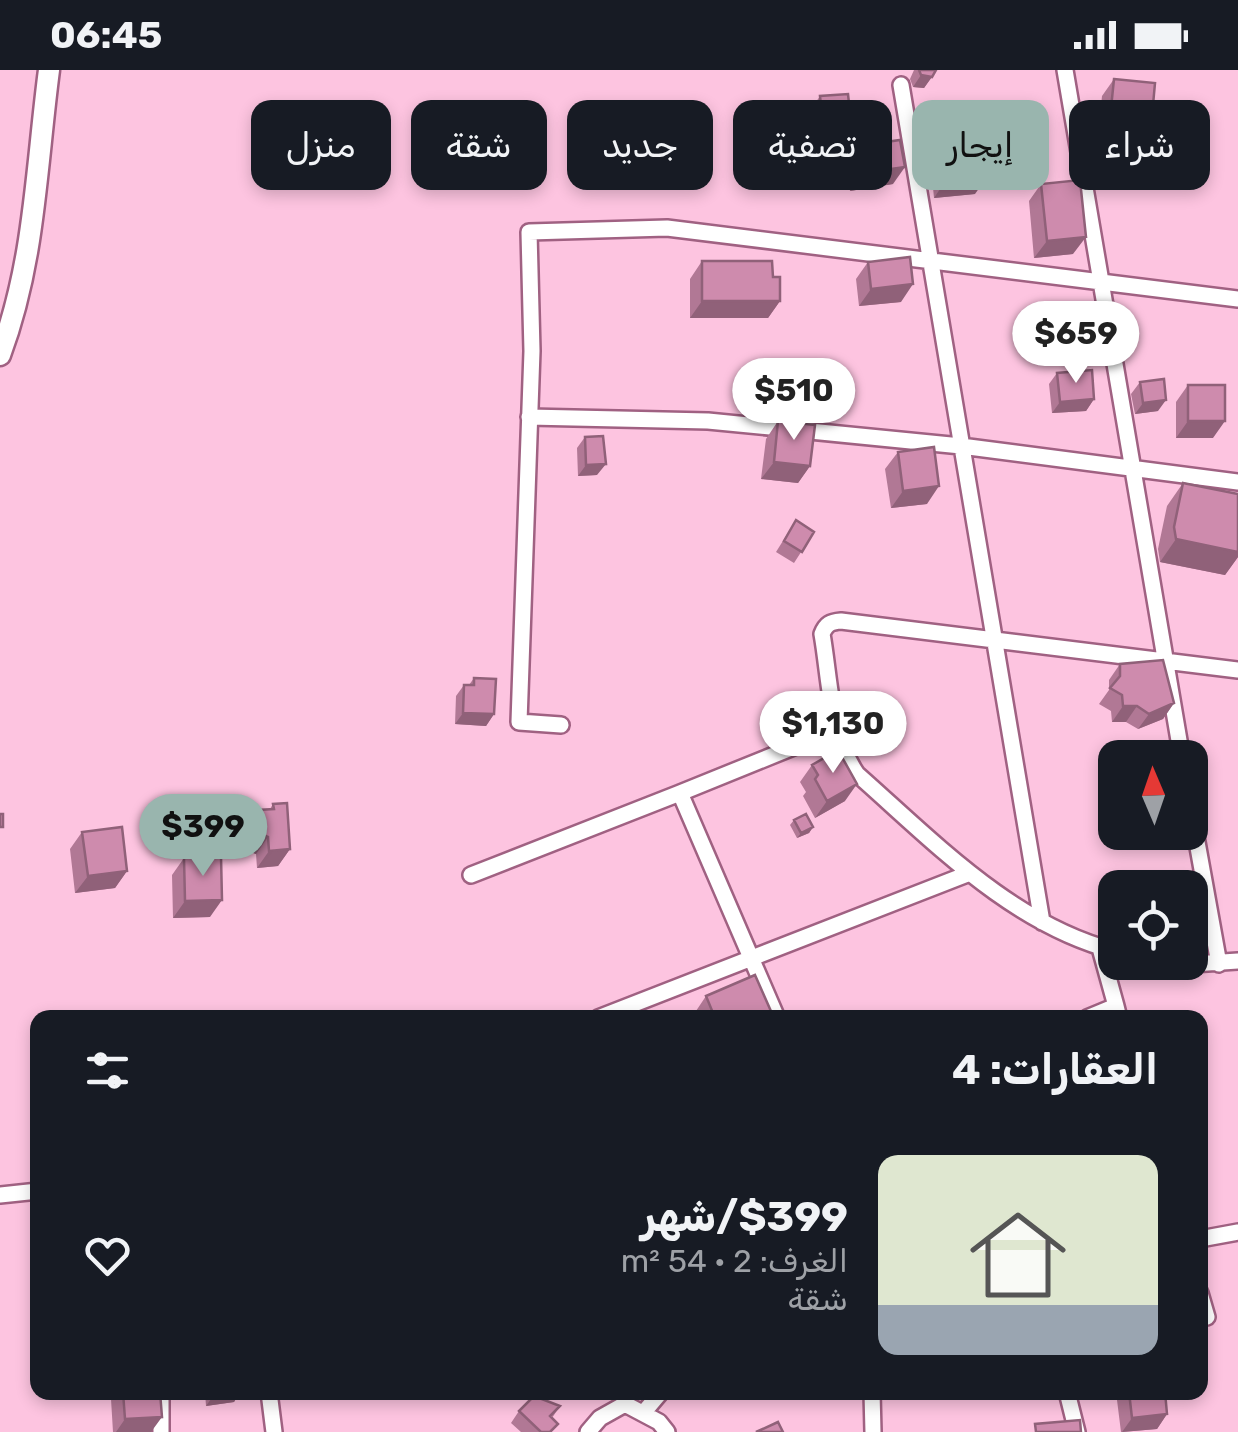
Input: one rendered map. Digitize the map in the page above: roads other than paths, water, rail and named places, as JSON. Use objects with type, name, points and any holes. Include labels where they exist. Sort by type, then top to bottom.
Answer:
[{"type":"street","points":[[0,356],[32,239],[49,70]]},
{"type":"street","points":[[1064,70],[1179,740]]},
{"type":"street","points":[[901,85],[1042,922]]},
{"type":"street","points":[[562,725],[519,722],[529,418],[529,232],[666,228],[1238,299]]},
{"type":"street","points":[[529,418],[708,421],[961,446],[1238,482]]},
{"type":"street","points":[[1098,946],[1042,922],[970,873],[856,774],[847,761],[838,729],[822,634],[831,622],[993,638],[1238,670]]},
{"type":"street","points":[[470,875],[838,729]]},
{"type":"street","points":[[680,793],[774,1010]]},
{"type":"street","points":[[1198,850],[1218,964]]},
{"type":"street","points":[[619,1010],[970,873]]},
{"type":"street","points":[[1208,964],[1238,961]]},
{"type":"street","points":[[1113,980],[1118,1010]]},
{"type":"street","points":[[0,1195],[30,1192]]},
{"type":"street","points":[[1208,1238],[1238,1232]]},
{"type":"street","points":[[161,1400],[161,1432]]},
{"type":"street","points":[[270,1400],[274,1432]]},
{"type":"street","points":[[644,1412],[655,1400]]},
{"type":"street","points":[[872,1400],[872,1432]]},
{"type":"street","points":[[1070,1400],[1076,1432]]},
{"type":"street","points":[[588,1432],[600,1418],[625,1404],[644,1412],[668,1432]]}]
